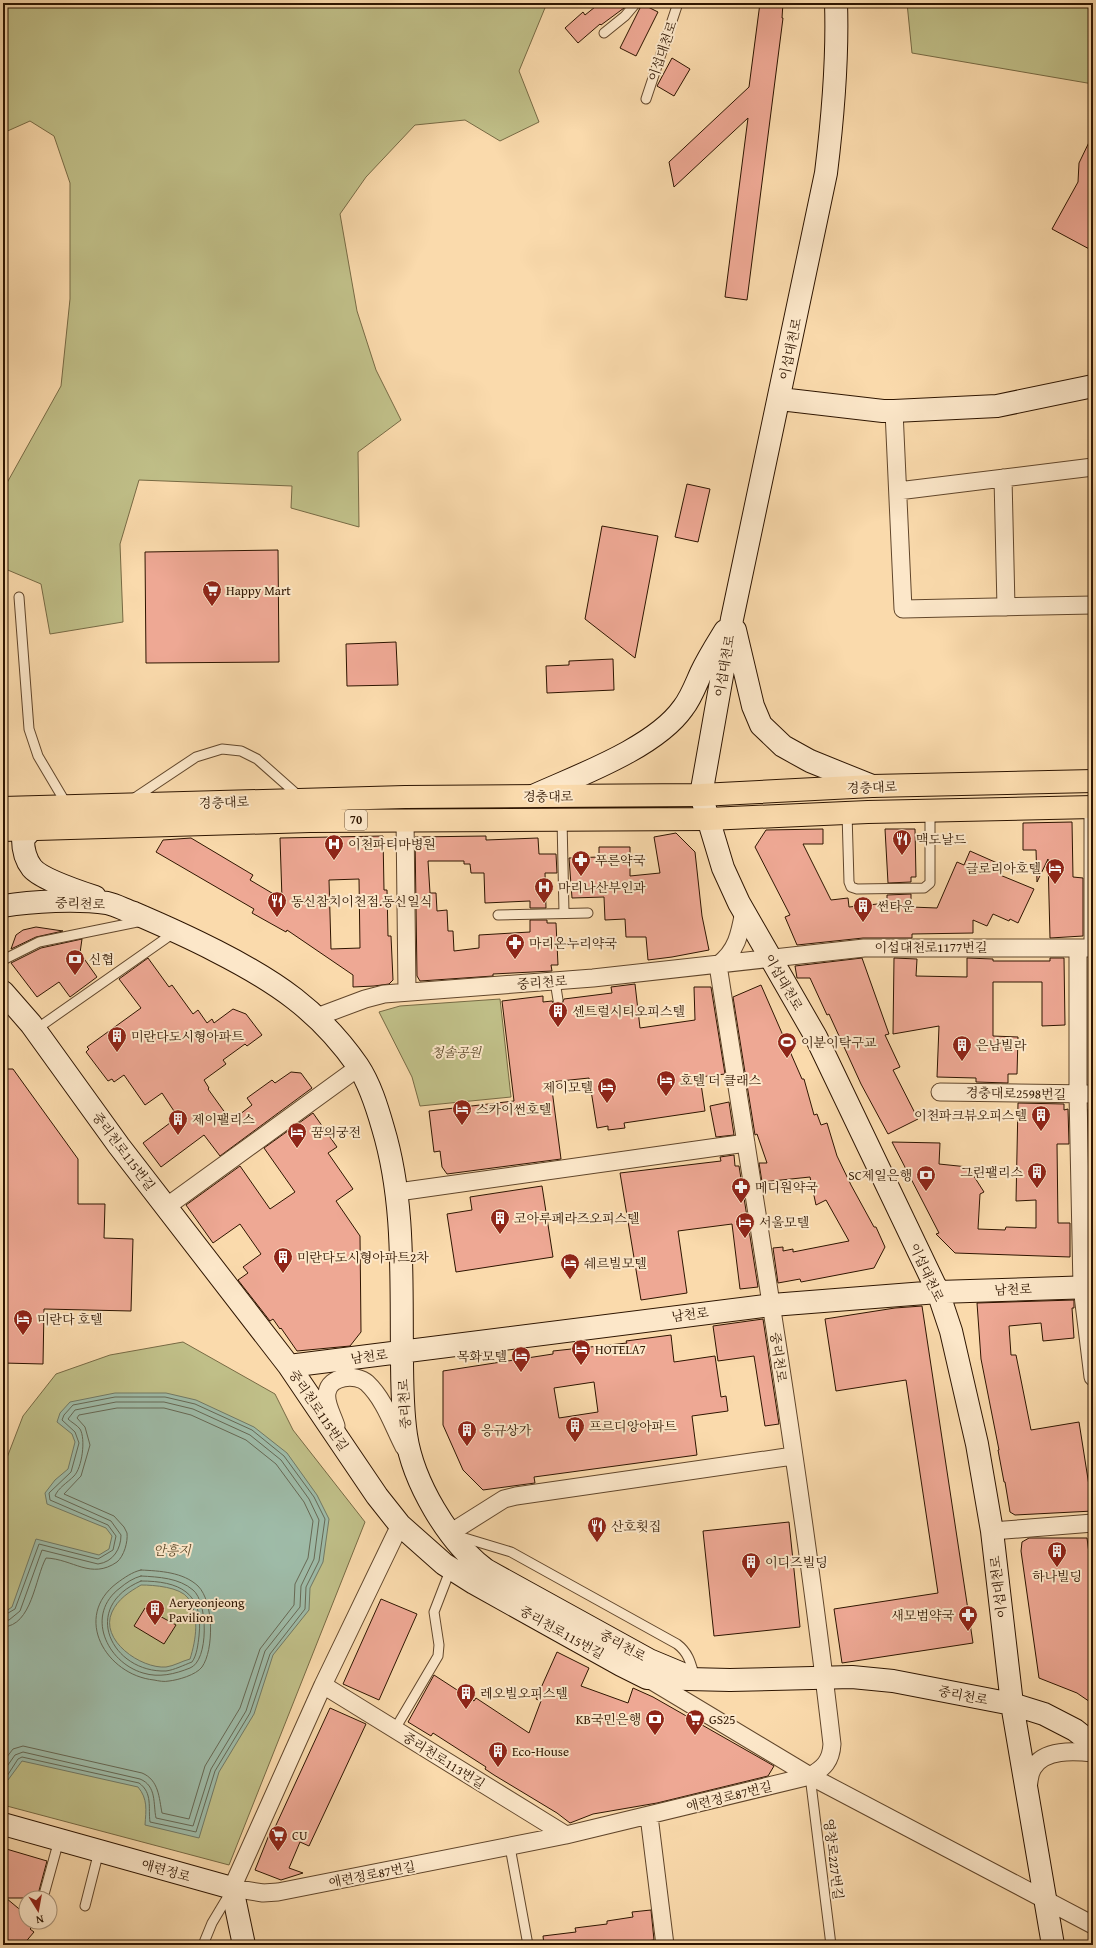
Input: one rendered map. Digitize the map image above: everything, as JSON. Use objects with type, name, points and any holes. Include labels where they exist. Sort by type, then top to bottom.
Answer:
[{"type":"main road","name":"경충대로","points":[[3,808],[122,806],[303,799],[702,795],[872,786],[1093,781]]},
{"type":"main road","name":"경충대로","points":[[3,830],[129,828],[405,819],[708,819],[933,810],[1091,810]]},
{"type":"street","name":"이섭대천로","points":[[836,3],[837,47],[834,100],[826,173],[780,399],[732,619],[702,795],[723,868],[744,911],[816,1037],[938,1292],[951,1331],[976,1437],[992,1531],[1012,1704],[1053,1945]]},
{"type":"street","points":[[780,399],[894,411],[998,406],[1093,386]]},
{"type":"street","points":[[894,411],[903,609],[1093,606]]},
{"type":"street","points":[[898,492],[1093,467]]},
{"type":"street","points":[[1003,478],[1006,607]]},
{"type":"street","points":[[732,619],[753,706],[761,725],[783,746],[810,761],[872,786]]},
{"type":"street","points":[[533,796],[602,765],[649,740],[664,729],[684,708],[707,661],[732,619]]},
{"type":"street","points":[[405,819],[407,992]]},
{"type":"street","points":[[32,829],[23,839],[23,849],[33,869],[55,881],[109,903]]},
{"type":"street","name":"중리천로","points":[[3,906],[29,902],[59,901],[109,903],[176,931],[252,969],[292,995],[317,1017],[358,1067],[376,1106],[390,1151],[398,1192],[402,1397],[406,1436],[413,1467],[430,1500],[450,1533],[468,1555],[486,1570],[650,1660],[696,1680],[852,1677],[893,1681],[1012,1704],[1044,1714],[1075,1730],[1093,1744]]},
{"type":"street","points":[[3,915],[17,910],[29,902]]},
{"type":"street","points":[[744,911],[738,942],[726,959],[718,965],[772,1305]]},
{"type":"street","name":"이섭대천로1177번길","points":[[770,958],[841,950],[886,947],[1087,948]]},
{"type":"street","points":[[1087,948],[1085,1094],[1088,1287],[1093,1377]]},
{"type":"street","name":"중리천로","points":[[317,1017],[365,999],[407,992],[555,981],[718,965],[770,958]]},
{"type":"street","name":"중리천로115번길","points":[[3,992],[33,1027],[119,1146],[289,1366],[342,1442],[371,1487],[400,1525],[451,1568],[614,1662],[647,1678],[696,1680]]},
{"type":"street","points":[[3,1009],[33,1027]]},
{"type":"street","points":[[166,1207],[358,1067]]},
{"type":"street","name":"경충대로2598번길","points":[[940,1092],[1085,1094]]},
{"type":"street","points":[[398,1192],[746,1143]]},
{"type":"street","name":"남천로","points":[[289,1366],[652,1318],[772,1305],[938,1292],[1088,1287]]},
{"type":"street","name":"중리천로","points":[[772,1305],[824,1678],[832,1754],[827,1763],[810,1776]]},
{"type":"street","points":[[342,1442],[326,1394],[334,1382],[350,1377],[366,1382],[377,1395],[413,1467]]},
{"type":"street","points":[[450,1533],[504,1499],[516,1496],[794,1456]]},
{"type":"street","points":[[992,1531],[1093,1523]]},
{"type":"street","points":[[244,1945],[232,1888],[323,1685],[400,1525]]},
{"type":"street","points":[[647,1678],[810,1776],[1093,1925]]},
{"type":"street","name":"중리천로113번길","points":[[323,1685],[566,1836]]},
{"type":"street","points":[[1027,1796],[1031,1774],[1039,1761],[1060,1753],[1093,1753]]},
{"type":"street","name":"애련정로87번길","points":[[232,1888],[263,1893],[278,1892],[510,1848],[566,1836],[810,1776]]},
{"type":"street","points":[[649,1816],[665,1945]]},
{"type":"street","name":"애련정로","points":[[3,1824],[232,1888]]},
{"type":"lane","points":[[604,33],[625,16],[636,3]]},
{"type":"lane","name":"이섭대천로","points":[[646,99],[678,3]]},
{"type":"lane","points":[[19,597],[29,729],[38,756],[68,806]]},
{"type":"lane","points":[[122,806],[196,757],[222,749],[241,751],[257,759],[303,799]]},
{"type":"lane","points":[[847,813],[849,882],[851,887],[857,889],[924,888],[930,883],[933,810]]},
{"type":"lane","points":[[1087,948],[1091,810]]},
{"type":"lane","points":[[562,819],[564,913]]},
{"type":"lane","points":[[498,915],[588,913]]},
{"type":"lane","points":[[3,960],[39,942],[150,920]]},
{"type":"lane","points":[[33,1027],[176,931]]},
{"type":"lane","points":[[555,981],[558,1000]]},
{"type":"lane","points":[[395,1729],[438,1656],[439,1645],[434,1612],[451,1568]]},
{"type":"lane","name":"영창로227번길","points":[[810,1776],[832,1945]]},
{"type":"lane","points":[[45,1890],[59,1840]]},
{"type":"lane","points":[[510,1848],[528,1945]]},
{"type":"lane","points":[[85,1906],[99,1851]]},
{"type":"lane","points":[[203,1945],[212,1923],[232,1888]]},
{"type":"green space","points":[[3,3],[547,3],[519,71],[539,122],[500,141],[465,120],[415,125],[366,177],[340,214],[357,311],[376,370],[401,420],[358,452],[359,527],[291,508],[292,486],[139,480],[120,544],[123,622],[50,634],[41,584],[3,568],[3,490],[61,386],[70,299],[70,183],[54,136],[30,121],[3,133]]},
{"type":"green space","points":[[907,3],[1093,3],[1093,84],[912,53]]},
{"type":"green space","name":"청솔공원","points":[[500,999],[511,1097],[420,1106],[412,1077],[379,1012],[400,1006]]},
{"type":"green space","name":"안흥지","points":[[183,1342],[275,1394],[293,1430],[365,1522],[229,1865],[3,1805],[3,1468],[23,1416],[56,1374],[110,1355]]},
{"type":"water","name":"안흥지","points":[[115,1393],[166,1393],[196,1400],[254,1427],[287,1453],[317,1495],[329,1519],[323,1562],[310,1588],[309,1610],[273,1655],[254,1714],[219,1772],[199,1838],[145,1825],[145,1800],[138,1787],[22,1761],[8,1780],[3,1781],[3,1613],[12,1607],[36,1539],[99,1555],[109,1549],[112,1536],[106,1528],[47,1504],[45,1493],[55,1480],[68,1469],[75,1442],[72,1434],[57,1422],[60,1413],[70,1402]],"holes":[[[141,1585],[159,1586],[173,1589],[179,1591],[188,1598],[194,1612],[196,1628],[190,1659],[166,1667],[145,1663],[134,1658],[125,1651],[111,1633],[110,1622],[114,1607],[128,1593]]]},
{"type":"building","points":[[600,3],[628,3],[624,8],[601,25],[600,24],[578,43],[565,28],[583,12],[585,15]]},
{"type":"building","points":[[760,3],[783,3],[783,18],[747,300],[725,297],[748,118],[674,187],[669,162],[749,87]]},
{"type":"building","points":[[642,4],[658,12],[636,56],[620,48]]},
{"type":"building","points":[[672,58],[690,69],[674,96],[657,86]]},
{"type":"building","points":[[1093,134],[1093,251],[1052,229],[1078,182],[1079,163]]},
{"type":"building","points":[[687,484],[710,489],[698,542],[675,537]]},
{"type":"building","points":[[602,526],[658,536],[635,658],[585,619]]},
{"type":"building","name":"Happy Mart","points":[[278,550],[279,662],[146,663],[145,552]]},
{"type":"building","points":[[396,642],[398,685],[347,686],[346,644]]},
{"type":"building","points":[[613,659],[614,690],[547,693],[546,666],[569,665],[569,661]]},
{"type":"building","name":"글로리아호텔","points":[[1072,822],[1073,877],[1083,878],[1083,936],[1050,938],[1048,859],[1037,882],[1036,850],[1023,850],[1023,823]]},
{"type":"building","points":[[823,829],[823,844],[803,844],[831,900],[848,898],[849,907],[887,903],[887,895],[911,894],[911,907],[937,908],[957,862],[964,865],[970,851],[1004,866],[1000,875],[1034,889],[1018,923],[993,914],[987,926],[973,920],[973,933],[912,934],[912,938],[863,938],[797,945],[785,917],[790,915],[755,847],[766,830]]},
{"type":"building","points":[[885,829],[915,829],[916,877],[911,877],[911,882],[888,883]]},
{"type":"building","points":[[676,833],[695,852],[702,916],[709,950],[648,960],[646,937],[626,937],[625,919],[605,920],[604,897],[572,898],[569,858],[599,857],[599,847],[630,847],[630,876],[660,873],[654,837]]},
{"type":"building","points":[[383,836],[384,890],[387,890],[388,936],[391,936],[393,980],[389,984],[353,987],[353,975],[287,930],[286,932],[252,913],[254,909],[156,852],[163,840],[191,838],[253,875],[250,880],[282,899],[280,838]],"holes":[[[359,879],[360,948],[331,949],[329,880]]]},
{"type":"building","points":[[486,836],[486,840],[538,838],[539,854],[556,854],[557,873],[545,873],[546,908],[530,908],[530,901],[485,903],[484,873],[471,873],[470,864],[464,864],[464,861],[428,861],[430,893],[436,893],[437,911],[447,910],[448,931],[453,931],[454,951],[479,948],[479,935],[530,932],[530,920],[547,920],[547,923],[556,923],[558,965],[551,965],[552,971],[493,974],[493,976],[420,981],[417,976],[415,837]]},
{"type":"building","points":[[36,927],[63,931],[36,937],[11,949],[16,935],[23,930]]},
{"type":"building","points":[[82,939],[80,953],[97,977],[70,997],[59,982],[37,997],[11,963],[41,948]]},
{"type":"building","points":[[148,958],[169,987],[172,985],[193,1014],[198,1010],[207,1023],[212,1019],[214,1023],[233,1009],[246,1014],[262,1035],[247,1046],[245,1044],[223,1060],[226,1064],[204,1080],[209,1088],[208,1089],[231,1121],[252,1105],[247,1098],[272,1080],[275,1083],[291,1072],[301,1073],[312,1088],[220,1156],[204,1135],[161,1167],[143,1143],[178,1117],[162,1093],[145,1105],[124,1075],[114,1082],[112,1079],[108,1081],[86,1052],[89,1049],[87,1047],[141,1008],[119,979]]},
{"type":"building","points":[[862,958],[889,1034],[885,1035],[900,1067],[893,1070],[918,1119],[888,1134],[861,1084],[829,1014],[827,1015],[810,978],[797,978],[795,966]]},
{"type":"building","points":[[894,958],[917,959],[916,976],[967,977],[967,958],[993,959],[993,961],[1050,961],[1050,958],[1064,958],[1065,1025],[1042,1026],[1042,982],[993,982],[993,1036],[1018,1037],[1017,1074],[1008,1074],[1008,1083],[976,1082],[976,1078],[937,1077],[939,1026],[893,1034]]},
{"type":"building","points":[[635,984],[640,1028],[695,1020],[694,987],[711,987],[725,1074],[700,1077],[705,1111],[624,1123],[625,1128],[608,1130],[608,1126],[597,1128],[589,1078],[551,1082],[561,1159],[447,1174],[442,1167],[440,1151],[434,1152],[429,1111],[514,1101],[502,1001],[543,996],[543,1002],[552,1001],[554,1004],[559,1006],[562,1004],[564,999],[612,993],[611,987]]},
{"type":"building","points":[[761,985],[802,1079],[804,1079],[814,1115],[817,1114],[821,1125],[827,1123],[837,1156],[874,1227],[876,1227],[885,1247],[874,1268],[801,1282],[800,1279],[778,1283],[773,1248],[783,1247],[783,1251],[793,1249],[793,1252],[849,1241],[826,1200],[816,1205],[810,1177],[762,1182],[759,1163],[767,1163],[757,1134],[755,1135],[733,997]]},
{"type":"building","points":[[3,1069],[13,1069],[78,1159],[78,1204],[105,1204],[104,1238],[133,1239],[131,1311],[44,1309],[43,1364],[3,1363]]},
{"type":"building","points":[[729,1102],[734,1135],[716,1137],[710,1106]]},
{"type":"building","points":[[1018,1103],[1064,1104],[1064,1110],[1068,1109],[1069,1144],[1057,1144],[1058,1223],[1070,1223],[1070,1257],[955,1253],[936,1234],[939,1233],[892,1142],[940,1143],[939,1164],[968,1167],[984,1192],[980,1194],[978,1229],[1005,1230],[1006,1227],[1036,1228],[1036,1200],[1016,1201]]},
{"type":"building","points":[[1088,1109],[1093,1109],[1093,1144],[1089,1144]]},
{"type":"building","points":[[313,1113],[337,1147],[328,1153],[353,1189],[336,1201],[360,1236],[361,1332],[350,1346],[297,1351],[281,1328],[280,1329],[273,1319],[270,1321],[238,1280],[248,1273],[243,1267],[261,1254],[240,1224],[213,1243],[186,1205],[240,1166],[270,1209],[295,1192],[264,1148]]},
{"type":"building","points":[[734,1155],[735,1166],[739,1166],[758,1287],[740,1289],[732,1224],[678,1231],[687,1293],[641,1300],[620,1173],[721,1161],[720,1157]]},
{"type":"building","name":"코아루페라즈오피스텔","points":[[542,1186],[553,1257],[456,1272],[447,1214],[472,1210],[470,1197]]},
{"type":"building","points":[[1074,1300],[1074,1308],[1072,1308],[1074,1338],[1043,1341],[1041,1323],[1009,1326],[1011,1355],[1016,1355],[1031,1430],[1079,1422],[1093,1511],[1015,1515],[1010,1512],[981,1359],[977,1303]]},
{"type":"building","points":[[922,1306],[973,1643],[842,1663],[834,1609],[938,1593],[906,1380],[836,1391],[825,1319],[895,1308]]},
{"type":"building","points":[[763,1319],[779,1424],[765,1426],[754,1356],[718,1361],[713,1326]]},
{"type":"building","points":[[671,1335],[674,1362],[715,1356],[721,1397],[726,1396],[728,1411],[692,1416],[697,1455],[534,1477],[535,1483],[483,1490],[463,1470],[443,1425],[443,1371],[553,1354],[553,1351],[627,1343],[626,1341]],"holes":[[[594,1382],[598,1412],[559,1418],[554,1388]]]},
{"type":"building","name":"이디즈빌딩","points":[[789,1522],[800,1627],[714,1636],[703,1531]]},
{"type":"building","points":[[1029,1538],[1087,1538],[1093,1585],[1093,1704],[1077,1693],[1039,1678],[1021,1551],[1022,1542]]},
{"type":"building","points":[[381,1599],[417,1614],[379,1700],[343,1684]]},
{"type":"building","name":"Aeryeonjeong Pavilion","points":[[145,1608],[176,1625],[164,1644],[134,1626]]},
{"type":"building","points":[[557,1652],[589,1668],[581,1686],[628,1703],[633,1688],[653,1697],[774,1766],[768,1776],[657,1803],[593,1814],[570,1823],[557,1813],[494,1775],[485,1769],[486,1767],[433,1733],[431,1736],[408,1722],[434,1675],[474,1701],[476,1698],[529,1733],[541,1701],[536,1699]]},
{"type":"building","points":[[330,1708],[366,1724],[309,1846],[300,1842],[289,1868],[303,1873],[281,1880],[255,1870],[269,1835],[271,1836]]},
{"type":"building","points":[[3,1848],[47,1861],[39,1890],[18,1890],[18,1898],[6,1898],[18,1908],[18,1930],[31,1930],[34,1932],[23,1945],[9,1945],[3,1940]]},
{"type":"building","points":[[651,1910],[654,1940],[616,1945],[544,1945],[543,1936],[576,1932],[575,1928],[607,1924],[607,1921],[633,1917],[632,1912]]},
{"type":"place","name":"Happy Mart","points":[[212,607]]},
{"type":"place","name":"맥도날드","points":[[902,856]]},
{"type":"place","name":"이천파티마병원","points":[[334,861]]},
{"type":"place","name":"푸른약국","points":[[581,877]]},
{"type":"place","name":"글로리아호텔","points":[[1055,885]]},
{"type":"place","name":"마리나산부인과","points":[[544,904]]},
{"type":"place","name":"동신참치이천점.동신일식","points":[[277,918]]},
{"type":"place","name":"썬타운","points":[[863,923]]},
{"type":"place","name":"마리온누리약국","points":[[515,960]]},
{"type":"place","name":"신협","points":[[75,976]]},
{"type":"place","name":"센트럴시티오피스텔","points":[[558,1028]]},
{"type":"place","name":"미란다도시형아파트","points":[[117,1053]]},
{"type":"place","name":"이분이탁구교","points":[[787,1059]]},
{"type":"place","name":"은남빌라","points":[[962,1062]]},
{"type":"place","name":"호텔 더 클래스","points":[[666,1097]]},
{"type":"place","name":"제이모텔","points":[[607,1104]]},
{"type":"place","name":"스카이썬호텔","points":[[462,1126]]},
{"type":"place","name":"이천파크뷰오피스텔","points":[[1041,1132]]},
{"type":"place","name":"제이팰리스","points":[[178,1136]]},
{"type":"place","name":"꿈의궁전","points":[[297,1149]]},
{"type":"place","name":"그린팰리스","points":[[1037,1189]]},
{"type":"place","name":"SC제일은행","points":[[926,1192]]},
{"type":"place","name":"메디원약국","points":[[741,1204]]},
{"type":"place","name":"코아루페라즈오피스텔","points":[[500,1235]]},
{"type":"place","name":"서울모텔","points":[[745,1239]]},
{"type":"place","name":"미란다도시형아파트2차","points":[[283,1274]]},
{"type":"place","name":"쉐르빌모텔","points":[[570,1280]]},
{"type":"place","name":"미란다 호텔","points":[[23,1336]]},
{"type":"place","name":"HOTELA7","points":[[581,1366]]},
{"type":"place","name":"목화모텔","points":[[521,1373]]},
{"type":"place","name":"프르디앙아파트","points":[[575,1443]]},
{"type":"place","name":"응규상가","points":[[467,1447]]},
{"type":"place","name":"산호횟집","points":[[597,1543]]},
{"type":"place","name":"하나빌딩","points":[[1057,1568]]},
{"type":"place","name":"이디즈빌딩","points":[[751,1579]]},
{"type":"place","name":"Aeryeonjeong Pavilion","points":[[155,1626]]},
{"type":"place","name":"새모범약국","points":[[968,1632]]},
{"type":"place","name":"레오빌오피스텔","points":[[466,1710]]},
{"type":"place","name":"KB국민은행","points":[[655,1736]]},
{"type":"place","name":"GS25","points":[[695,1736]]},
{"type":"place","name":"Eco-House","points":[[498,1768]]},
{"type":"place","name":"CU","points":[[278,1852]]}]
